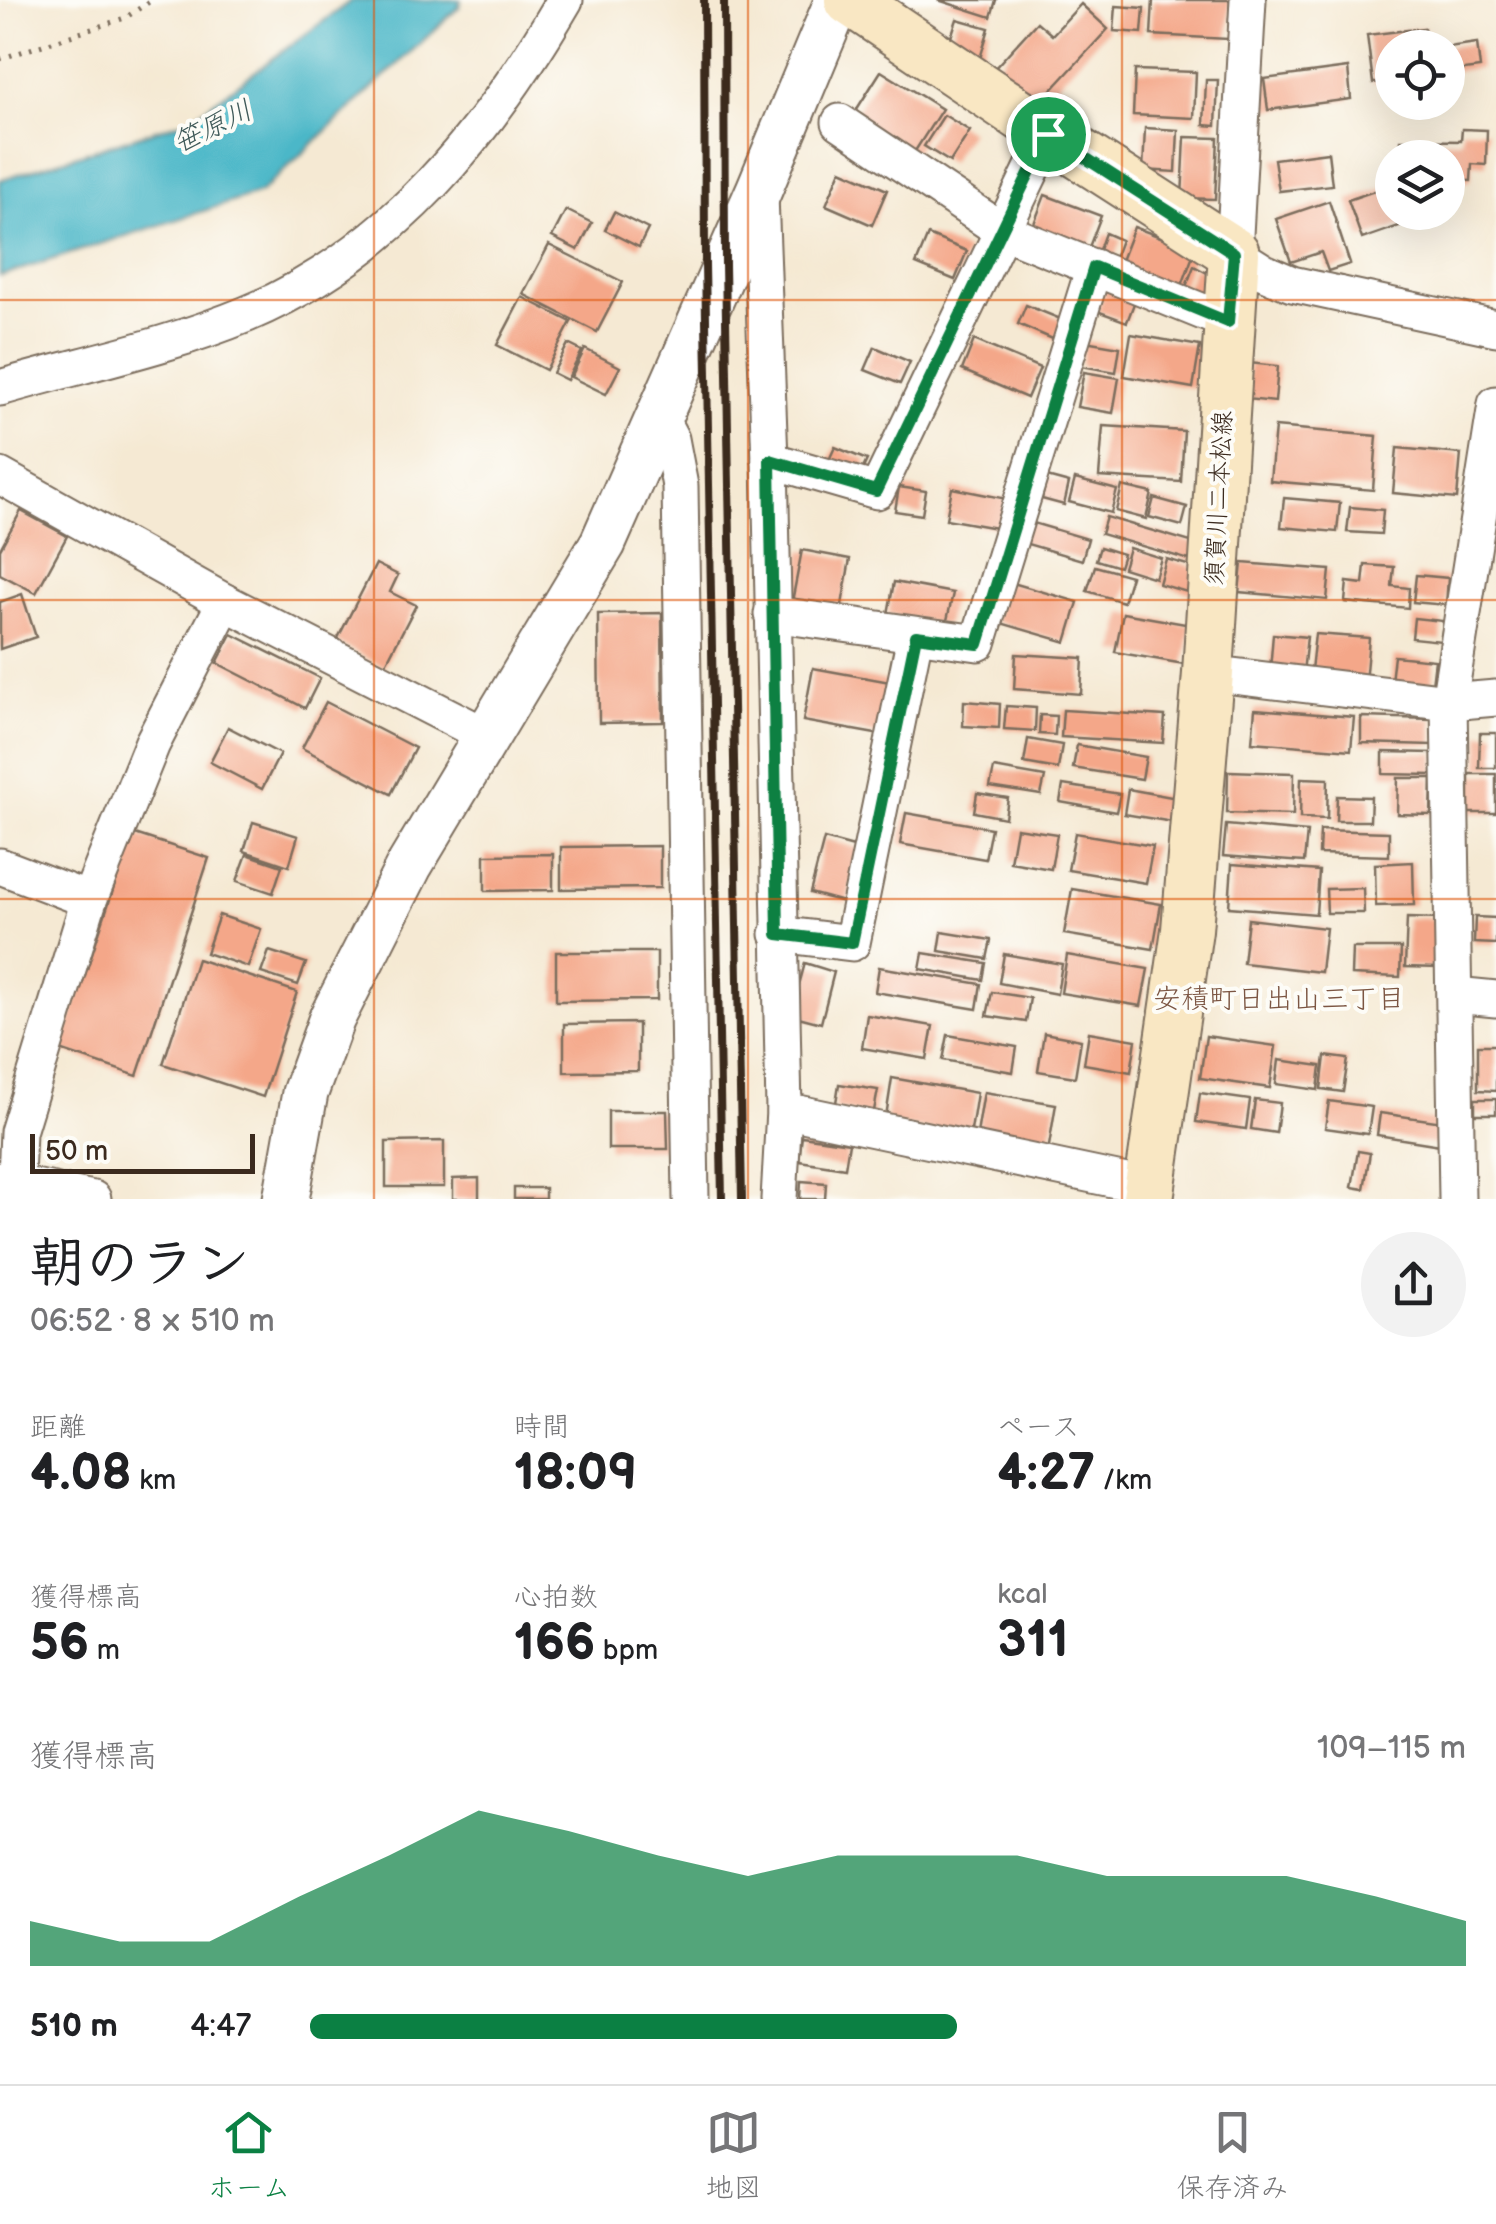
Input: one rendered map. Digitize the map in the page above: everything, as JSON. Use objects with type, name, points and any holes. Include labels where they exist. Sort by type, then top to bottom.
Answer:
[{"type":"main road","points":[[850,0],[1234,253]]},
{"type":"main road","name":"須賀川二本松線","points":[[1149,1193],[1186,930],[1208,673],[1234,253]]},
{"type":"street","points":[[0,388],[198,333],[300,288],[355,252],[421,198],[459,157],[517,78],[565,0]]},
{"type":"street","points":[[286,1199],[305,1093],[332,1018],[409,866],[603,543],[838,0]]},
{"type":"street","points":[[1248,0],[1234,253],[1292,284],[1496,328]]},
{"type":"street","points":[[840,122],[1001,230],[1228,322]]},
{"type":"street","points":[[770,460],[876,491],[1048,134]]},
{"type":"street","points":[[759,190],[770,460],[784,1110],[779,1199]]},
{"type":"street","points":[[772,614],[978,644],[1094,267]]},
{"type":"street","points":[[1457,1199],[1450,702],[1496,404]]},
{"type":"street","points":[[660,418],[671,439],[680,486],[692,1199]]},
{"type":"street","points":[[0,476],[225,602],[485,735]]},
{"type":"street","points":[[93,1199],[10,1187],[18,1132],[89,900],[152,744],[225,602]]},
{"type":"street","points":[[778,934],[852,943],[916,636]]},
{"type":"street","points":[[1208,673],[1450,702],[1496,698]]},
{"type":"street","points":[[0,866],[89,900]]},
{"type":"street","points":[[1455,995],[1496,999]]},
{"type":"street","points":[[784,1110],[1149,1193]]},
{"type":"path","points":[[0,59],[125,18],[152,0]]},
{"type":"water","name":"笹原川","points":[[352,0],[461,0],[459,7],[260,193],[0,276],[0,180],[191,119]]},
{"type":"building","points":[[938,0],[996,0],[991,17]]},
{"type":"building","points":[[1153,0],[1230,0],[1228,39],[1151,35]]},
{"type":"building","points":[[1081,4],[1108,29],[1035,108],[994,69],[1037,22],[1052,35]]},
{"type":"building","points":[[1116,6],[1144,8],[1142,33],[1114,31]]},
{"type":"building","points":[[957,19],[989,28],[979,62],[946,52]]},
{"type":"building","points":[[1375,34],[1375,83],[1373,83],[1367,35]]},
{"type":"building","points":[[1477,43],[1480,68],[1465,70],[1465,45]]},
{"type":"building","points":[[1348,68],[1351,99],[1268,110],[1264,79]]},
{"type":"building","points":[[1135,70],[1196,72],[1194,118],[1133,115]]},
{"type":"building","points":[[881,71],[942,109],[908,162],[848,123]]},
{"type":"building","points":[[1206,80],[1218,80],[1216,126],[1204,125]]},
{"type":"building","points":[[944,115],[970,131],[950,162],[924,146]]},
{"type":"building","points":[[1145,128],[1178,130],[1176,172],[1143,170]]},
{"type":"building","points":[[1462,129],[1487,130],[1486,165],[1472,164],[1471,181],[1465,181],[1465,140],[1461,140]]},
{"type":"building","points":[[1185,137],[1218,138],[1215,199],[1182,198]]},
{"type":"building","points":[[1328,152],[1332,185],[1279,191],[1274,159]]},
{"type":"building","points":[[841,170],[887,190],[872,225],[826,205]]},
{"type":"building","points":[[1375,191],[1375,230],[1388,230],[1362,239],[1348,200]]},
{"type":"building","points":[[1045,195],[1101,216],[1086,255],[1030,234]]},
{"type":"building","points":[[1329,201],[1350,264],[1328,271],[1321,252],[1291,262],[1276,219]]},
{"type":"building","points":[[566,210],[592,223],[578,250],[552,237]]},
{"type":"building","points":[[614,212],[648,229],[639,247],[605,230]]},
{"type":"building","points":[[1134,227],[1195,250],[1179,294],[1117,271]]},
{"type":"building","points":[[1105,233],[1121,240],[1112,264],[1096,258]]},
{"type":"building","points":[[928,235],[967,251],[955,280],[916,264]]},
{"type":"building","points":[[549,245],[623,282],[597,332],[523,294]]},
{"type":"building","points":[[1194,266],[1207,273],[1211,304],[1183,294]]},
{"type":"building","points":[[1106,288],[1136,298],[1127,322],[1097,311]]},
{"type":"building","points":[[522,297],[571,322],[546,370],[497,345]]},
{"type":"building","points":[[1026,305],[1063,320],[1055,340],[1018,324]]},
{"type":"building","points":[[1131,334],[1200,346],[1193,388],[1124,376]]},
{"type":"building","points":[[974,340],[1040,368],[1027,398],[962,370]]},
{"type":"building","points":[[1085,341],[1120,347],[1116,372],[1081,366]]},
{"type":"building","points":[[568,344],[582,351],[567,380],[553,373]]},
{"type":"building","points":[[875,347],[910,362],[900,384],[865,370]]},
{"type":"building","points":[[585,349],[620,367],[606,394],[571,377]]},
{"type":"building","points":[[1249,363],[1278,366],[1275,402],[1246,399]]},
{"type":"building","points":[[1084,372],[1119,378],[1113,413],[1077,407]]},
{"type":"building","points":[[1103,426],[1184,431],[1181,482],[1099,477]]},
{"type":"building","points":[[1275,427],[1377,436],[1373,490],[1270,481]]},
{"type":"building","points":[[835,447],[867,460],[861,473],[829,460]]},
{"type":"building","points":[[1397,448],[1461,454],[1457,499],[1393,493]]},
{"type":"building","points":[[1047,477],[1069,483],[1064,505],[1042,499]]},
{"type":"building","points":[[1075,479],[1117,490],[1111,513],[1069,502]]},
{"type":"building","points":[[1122,486],[1152,493],[1146,519],[1116,511]]},
{"type":"building","points":[[899,487],[926,491],[922,515],[895,511]]},
{"type":"building","points":[[952,488],[1007,499],[1002,529],[946,519]]},
{"type":"building","points":[[1154,498],[1187,507],[1182,526],[1149,517]]},
{"type":"building","points":[[1284,498],[1340,503],[1337,532],[1281,527]]},
{"type":"building","points":[[1350,507],[1383,510],[1381,534],[1347,532]]},
{"type":"building","points":[[21,511],[67,536],[36,593],[0,574],[0,549]]},
{"type":"building","points":[[1106,517],[1201,545],[1196,562],[1101,534]]},
{"type":"building","points":[[1023,520],[1088,539],[1082,560],[1017,541]]},
{"type":"building","points":[[1100,547],[1123,554],[1119,567],[1096,560]]},
{"type":"building","points":[[1129,548],[1161,558],[1155,578],[1123,568]]},
{"type":"building","points":[[802,550],[850,559],[841,611],[792,602]]},
{"type":"building","points":[[1166,559],[1202,569],[1194,594],[1159,584]]},
{"type":"building","points":[[1242,563],[1330,570],[1327,600],[1239,592]]},
{"type":"building","points":[[376,564],[398,575],[390,592],[416,605],[384,667],[336,642]]},
{"type":"building","points":[[1365,565],[1394,567],[1392,586],[1409,588],[1408,608],[1345,602],[1347,582],[1363,584]]},
{"type":"building","points":[[1095,566],[1131,576],[1123,602],[1087,591]]},
{"type":"building","points":[[1416,575],[1448,578],[1446,605],[1413,602]]},
{"type":"building","points":[[1006,581],[1078,602],[1066,642],[994,621]]},
{"type":"building","points":[[894,582],[953,593],[946,625],[888,614]]},
{"type":"building","points":[[22,594],[36,637],[0,649],[0,602]]},
{"type":"building","points":[[662,613],[663,722],[599,723],[598,614]]},
{"type":"building","points":[[1123,613],[1191,625],[1184,664],[1115,652]]},
{"type":"building","points":[[1414,618],[1443,621],[1441,641],[1412,638]]},
{"type":"building","points":[[232,634],[320,678],[305,708],[217,663]]},
{"type":"building","points":[[1273,634],[1307,637],[1303,673],[1270,670]]},
{"type":"building","points":[[1315,634],[1369,638],[1365,683],[1310,679]]},
{"type":"building","points":[[1016,654],[1083,658],[1081,694],[1014,689]]},
{"type":"building","points":[[1394,656],[1435,660],[1431,693],[1390,690]]},
{"type":"building","points":[[813,668],[890,682],[881,735],[803,721]]},
{"type":"building","points":[[964,701],[1000,704],[999,728],[963,726]]},
{"type":"building","points":[[326,702],[415,748],[391,794],[302,748]]},
{"type":"building","points":[[1006,706],[1036,708],[1035,731],[1004,729]]},
{"type":"building","points":[[1255,709],[1354,717],[1351,750],[1252,742]]},
{"type":"building","points":[[1063,710],[1165,716],[1163,743],[1061,737]]},
{"type":"building","points":[[1040,715],[1056,716],[1055,735],[1039,734]]},
{"type":"building","points":[[1361,717],[1433,719],[1433,745],[1361,743]]},
{"type":"building","points":[[228,727],[280,754],[262,789],[210,762]]},
{"type":"building","points":[[1480,733],[1496,733],[1496,768],[1479,768]]},
{"type":"building","points":[[1028,739],[1062,745],[1058,769],[1024,763]]},
{"type":"building","points":[[1077,745],[1146,757],[1142,779],[1073,768]]},
{"type":"building","points":[[1383,752],[1435,753],[1434,775],[1383,774]]},
{"type":"building","points":[[994,768],[1045,777],[1041,795],[990,787]]},
{"type":"building","points":[[1228,771],[1294,773],[1293,815],[1227,813]]},
{"type":"building","points":[[1469,774],[1496,774],[1496,813],[1469,813]]},
{"type":"building","points":[[1301,778],[1328,779],[1327,819],[1300,818]]},
{"type":"building","points":[[1398,778],[1432,778],[1431,815],[1397,814]]},
{"type":"building","points":[[1063,785],[1120,794],[1116,812],[1060,802]]},
{"type":"building","points":[[1128,789],[1177,798],[1173,822],[1124,814]]},
{"type":"building","points":[[977,793],[1008,798],[1005,818],[974,812]]},
{"type":"building","points":[[1337,796],[1371,797],[1370,821],[1336,821]]},
{"type":"building","points":[[906,813],[991,828],[985,859],[900,844]]},
{"type":"building","points":[[253,822],[298,836],[289,866],[244,851]]},
{"type":"building","points":[[1226,825],[1307,832],[1304,862],[1223,856]]},
{"type":"building","points":[[1016,828],[1057,834],[1051,869],[1010,862]]},
{"type":"building","points":[[1320,830],[1389,832],[1389,856],[1319,854]]},
{"type":"building","points":[[132,833],[209,858],[137,1076],[60,1050]]},
{"type":"building","points":[[1075,833],[1153,846],[1146,883],[1068,870]]},
{"type":"building","points":[[824,839],[861,849],[847,903],[810,893]]},
{"type":"building","points":[[660,846],[660,888],[561,889],[561,847]]},
{"type":"building","points":[[247,854],[282,866],[273,893],[237,881]]},
{"type":"building","points":[[553,854],[553,890],[485,891],[485,855]]},
{"type":"building","points":[[1413,862],[1414,905],[1376,906],[1375,864]]},
{"type":"building","points":[[1232,864],[1319,871],[1316,914],[1229,907]]},
{"type":"building","points":[[1363,888],[1364,913],[1327,913],[1326,889]]},
{"type":"building","points":[[1072,889],[1161,904],[1153,949],[1064,934]]},
{"type":"building","points":[[219,915],[261,929],[248,967],[206,953]]},
{"type":"building","points":[[1475,917],[1496,918],[1496,944],[1474,943]]},
{"type":"building","points":[[1407,918],[1440,919],[1439,968],[1405,967]]},
{"type":"building","points":[[1248,919],[1326,928],[1321,972],[1243,963]]},
{"type":"building","points":[[942,932],[991,940],[987,959],[939,951]]},
{"type":"building","points":[[1352,948],[1401,948],[1400,977],[1351,975]]},
{"type":"building","points":[[269,951],[306,963],[298,985],[261,973]]},
{"type":"building","points":[[556,952],[657,952],[657,1000],[556,1001]]},
{"type":"building","points":[[923,953],[986,963],[983,980],[920,969]]},
{"type":"building","points":[[1004,954],[1062,964],[1057,994],[999,983]]},
{"type":"building","points":[[1067,955],[1148,969],[1141,1006],[1061,993]]},
{"type":"building","points":[[197,959],[297,992],[263,1097],[163,1064]]},
{"type":"building","points":[[805,963],[834,972],[821,1023],[791,1015]]},
{"type":"building","points":[[879,967],[981,984],[977,1009],[875,992]]},
{"type":"building","points":[[992,992],[1030,998],[1026,1022],[987,1016]]},
{"type":"building","points":[[867,1015],[933,1026],[927,1059],[862,1048]]},
{"type":"building","points":[[638,1023],[638,1071],[564,1072],[564,1024]]},
{"type":"building","points":[[1089,1032],[1136,1040],[1131,1072],[1084,1064]]},
{"type":"building","points":[[1044,1033],[1081,1040],[1075,1077],[1038,1071]]},
{"type":"building","points":[[948,1035],[1017,1047],[1013,1072],[943,1060]]},
{"type":"building","points":[[1206,1036],[1276,1046],[1270,1088],[1200,1078]]},
{"type":"building","points":[[1478,1045],[1496,1045],[1496,1091],[1478,1090]]},
{"type":"building","points":[[1325,1056],[1348,1059],[1343,1092],[1321,1089]]},
{"type":"building","points":[[1279,1060],[1321,1066],[1318,1090],[1276,1084]]},
{"type":"building","points":[[892,1078],[977,1093],[970,1137],[885,1123]]},
{"type":"building","points":[[839,1084],[878,1090],[873,1116],[835,1109]]},
{"type":"building","points":[[984,1092],[1056,1104],[1047,1158],[975,1146]]},
{"type":"building","points":[[1200,1093],[1250,1100],[1246,1129],[1196,1122]]},
{"type":"building","points":[[1475,1099],[1496,1099],[1496,1114],[1475,1114]]},
{"type":"building","points":[[1255,1100],[1280,1103],[1276,1133],[1251,1129]]},
{"type":"building","points":[[1329,1101],[1372,1107],[1368,1134],[1325,1128]]},
{"type":"building","points":[[608,1111],[667,1111],[668,1149],[608,1149]]},
{"type":"building","points":[[1380,1113],[1443,1122],[1440,1145],[1377,1135]]},
{"type":"building","points":[[802,1136],[849,1143],[845,1168],[799,1161]]},
{"type":"building","points":[[444,1141],[444,1187],[386,1187],[386,1142]]},
{"type":"building","points":[[1358,1151],[1370,1153],[1364,1189],[1352,1187]]},
{"type":"building","points":[[479,1178],[479,1199],[453,1199],[453,1179]]},
{"type":"building","points":[[801,1181],[826,1183],[825,1199],[800,1199]]},
{"type":"building","points":[[514,1188],[545,1188],[545,1199],[514,1199]]},
{"type":"railway","points":[[704,0],[722,1199]]},
{"type":"railway","points":[[724,0],[742,1199]]},
{"type":"district","name":"安積町日出山三丁目","points":[[1279,999]]},
{"type":"route","points":[[1048,134],[1234,253],[1228,322],[1094,267],[978,644],[916,636],[852,943],[778,934],[770,460],[876,491],[1048,134]]}]
